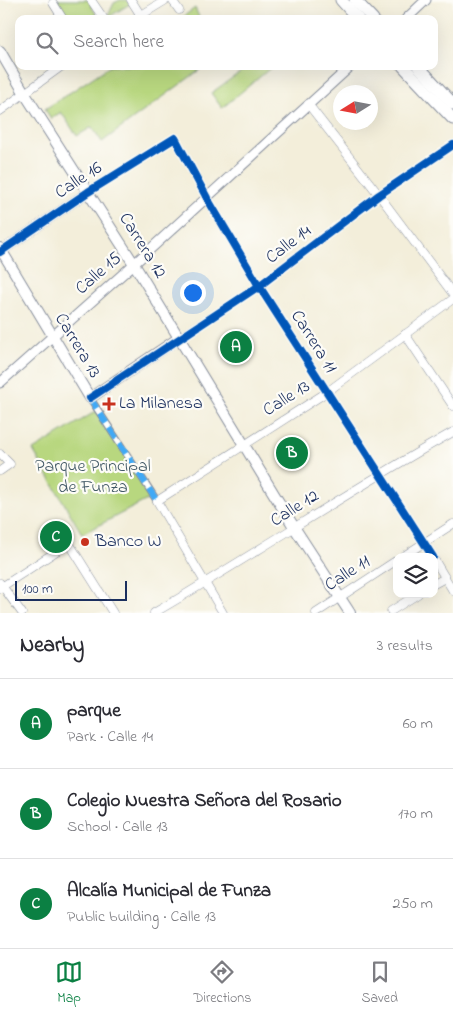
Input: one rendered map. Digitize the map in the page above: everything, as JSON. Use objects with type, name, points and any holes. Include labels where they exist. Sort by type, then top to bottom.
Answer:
[{"type":"main road","points":[[341,0],[354,15]]},
{"type":"main road","points":[[355,0],[369,15]]},
{"type":"main road","name":"Carrera 12","points":[[0,51],[25,94],[134,264],[294,527],[350,613]]},
{"type":"main road","points":[[407,70],[453,119]]},
{"type":"main road","points":[[422,70],[453,104]]},
{"type":"main road","name":"Carrera 13","points":[[1,250],[90,398]]},
{"type":"main road","name":"Calle 14","points":[[90,398],[179,338]]},
{"type":"street","points":[[91,0],[101,15]]},
{"type":"street","points":[[131,0],[138,15]]},
{"type":"street","points":[[144,15],[166,0]]},
{"type":"street","points":[[172,0],[179,10]]},
{"type":"street","points":[[410,15],[426,0]]},
{"type":"street","points":[[53,3],[60,15]]},
{"type":"street","points":[[0,111],[55,70]]},
{"type":"street","name":"Calle 15","points":[[0,383],[134,264],[346,70]]},
{"type":"street","points":[[308,104],[453,294]]},
{"type":"street","name":"Calle 16","points":[[1,250],[88,192],[175,138]]},
{"type":"street","name":"Carrera 11","points":[[175,138],[207,198],[259,286],[431,553]]},
{"type":"street","name":"Calle 14","points":[[179,338],[259,286],[379,195],[453,144]]},
{"type":"street","name":"Calle 13","points":[[157,501],[327,392],[453,299]]},
{"type":"street","points":[[405,334],[453,406]]},
{"type":"street","name":"Carrera 13","points":[[90,398],[157,501],[204,584],[223,613]]},
{"type":"street","name":"Calle 12","points":[[154,613],[204,584],[380,473],[453,432]]},
{"type":"street","points":[[0,454],[10,464],[0,471]]},
{"type":"street","points":[[408,553],[453,524]]},
{"type":"street","points":[[22,613],[1,586],[69,543],[113,613]]},
{"type":"street","name":"Calle 11","points":[[316,613],[393,563]]},
{"type":"street","name":"Carrera 11","points":[[438,565],[453,590]]},
{"type":"street","points":[[438,582],[445,578]]},
{"type":"street","points":[[391,611],[412,598]]},
{"type":"green space","points":[[57,0],[88,0],[97,15],[66,15]]},
{"type":"green space","points":[[126,0],[130,4],[112,15],[108,15],[114,3]]},
{"type":"green space","points":[[195,8],[198,15],[185,15]]},
{"type":"green space","points":[[104,70],[200,70],[102,142],[92,127],[77,136],[61,112],[51,119],[45,109]]},
{"type":"green space","points":[[243,70],[268,70],[222,108],[211,93]]},
{"type":"green space","points":[[243,336],[250,345],[227,358],[223,349]]},
{"type":"green space","name":"Parque Principal de Funza","points":[[98,410],[151,498],[82,534],[33,450]]},
{"type":"marked path","points":[[90,398],[157,501]]},
{"type":"cycle path","points":[[0,252],[88,192],[175,138],[207,198],[259,286],[430,553]]},
{"type":"cycle path","points":[[90,398],[259,286],[379,195],[453,145]]},
{"type":"place","name":"parque","points":[[236,347]]},
{"type":"place","name":"La Milanesa","points":[[109,404]]},
{"type":"place","name":"Colegio Nuestra Señora del Rosario","points":[[292,453]]},
{"type":"place","name":"Alcalía Municipal de Funza","points":[[56,537]]},
{"type":"place","name":"Banco W","points":[[85,542]]}]
